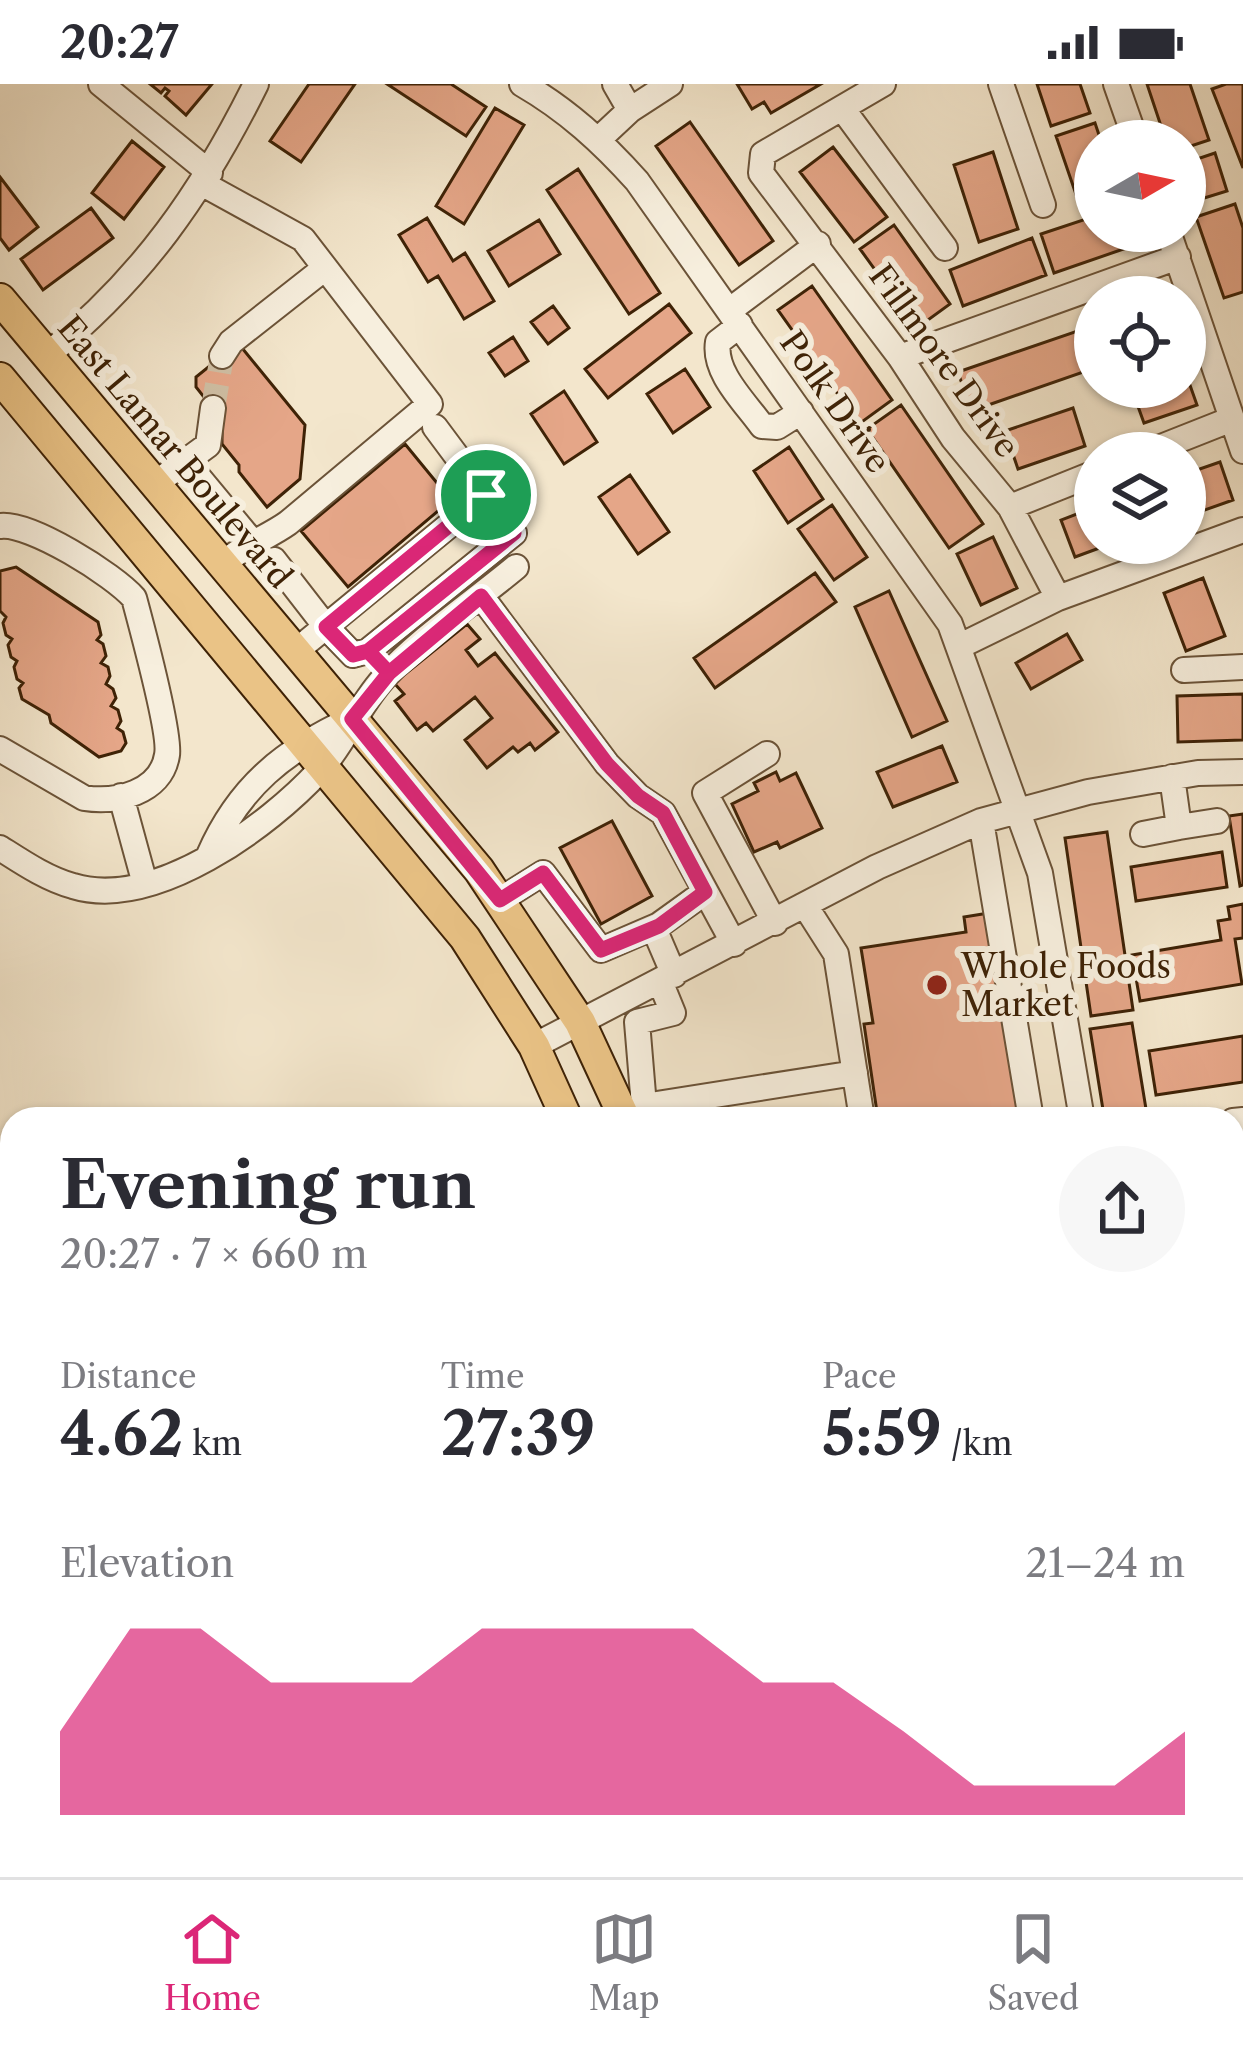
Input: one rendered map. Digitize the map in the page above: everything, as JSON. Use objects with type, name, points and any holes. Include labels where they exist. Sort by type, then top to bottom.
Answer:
[{"type":"main road","name":"East Lamar Boulevard","points":[[0,299],[500,900],[632,1107]]},
{"type":"main road","points":[[46,356],[2,386],[465,938],[533,1046],[561,1107]]},
{"type":"street","points":[[101,84],[206,178],[302,239],[430,404],[288,523],[264,552]]},
{"type":"street","points":[[46,356],[168,235],[206,178],[256,84]]},
{"type":"street","name":"Polk Drive","points":[[522,84],[599,139],[637,181],[950,624],[1040,873],[1080,1107]]},
{"type":"street","points":[[615,84],[630,110]]},
{"type":"street","points":[[884,84],[842,108],[945,248]]},
{"type":"street","points":[[1001,84],[1042,205]]},
{"type":"street","points":[[1116,84],[1129,120]]},
{"type":"street","points":[[599,139],[666,85]]},
{"type":"street","name":"Fillmore Drive","points":[[842,108],[763,154],[761,173],[900,357],[953,438],[1010,507],[1058,598]]},
{"type":"street","points":[[801,412],[777,427],[762,426],[716,360],[718,342],[735,318],[818,244]]},
{"type":"street","points":[[1176,252],[1243,451]]},
{"type":"street","points":[[900,357],[1178,257]]},
{"type":"street","points":[[222,356],[231,342],[325,268]]},
{"type":"street","points":[[156,483],[208,445],[213,408]]},
{"type":"street","points":[[1199,432],[1232,419]]},
{"type":"street","points":[[185,461],[353,655],[368,651],[514,533],[435,427]]},
{"type":"street","points":[[1010,507],[1074,481]]},
{"type":"street","points":[[296,651],[486,495]]},
{"type":"street","points":[[0,526],[7,524],[62,549],[122,584],[134,598],[169,752],[153,783],[122,796],[84,798],[0,749]]},
{"type":"street","points":[[960,646],[1058,598],[1243,530]]},
{"type":"street","points":[[223,564],[236,552],[264,552]]},
{"type":"street","points":[[0,848],[76,887],[121,889],[163,880],[208,857],[254,828],[322,768],[352,719],[389,673],[516,567]]},
{"type":"street","points":[[481,596],[607,764],[638,796],[663,813],[734,944]]},
{"type":"street","points":[[368,651],[389,673]]},
{"type":"street","points":[[1184,670],[1243,667]]},
{"type":"street","points":[[208,857],[221,827],[248,791],[302,742],[352,719]]},
{"type":"street","points":[[767,754],[705,793],[775,923]]},
{"type":"street","points":[[533,1046],[920,845],[981,820],[1088,792],[1172,777],[1243,772]]},
{"type":"street","points":[[1172,777],[1179,827]]},
{"type":"street","points":[[122,796],[145,884]]},
{"type":"street","points":[[981,820],[1028,1107]]},
{"type":"street","points":[[1143,834],[1216,821]]},
{"type":"street","points":[[500,900],[543,873],[601,950],[659,926],[705,892]]},
{"type":"street","points":[[806,907],[836,954],[860,1107]]},
{"type":"street","points":[[636,1107],[637,1022],[673,1013],[656,933],[659,926]]},
{"type":"street","points":[[673,1107],[855,1073]]},
{"type":"building","points":[[150,84],[212,84],[186,115],[165,96],[169,91],[165,88],[161,93]]},
{"type":"building","points":[[309,84],[355,84],[301,162],[270,141]]},
{"type":"building","points":[[387,84],[451,84],[486,107],[466,136]]},
{"type":"building","points":[[737,84],[821,84],[771,113],[764,102],[752,109]]},
{"type":"building","points":[[1037,84],[1080,84],[1090,113],[1051,126]]},
{"type":"building","points":[[1147,84],[1190,84],[1202,120],[1159,120]]},
{"type":"building","points":[[1243,84],[1243,168],[1212,89]]},
{"type":"building","points":[[495,108],[524,125],[464,224],[436,206]]},
{"type":"building","points":[[690,122],[773,241],[739,265],[656,146]]},
{"type":"building","points":[[1074,130],[1074,188],[1056,136]]},
{"type":"building","points":[[132,141],[164,167],[124,219],[92,193]]},
{"type":"building","points":[[833,147],[887,217],[854,242],[800,172]]},
{"type":"building","points":[[993,152],[1018,229],[979,242],[954,165]]},
{"type":"building","points":[[1215,153],[1227,191],[1206,198],[1206,156]]},
{"type":"building","points":[[578,169],[660,293],[629,314],[547,190]]},
{"type":"building","points":[[0,177],[38,227],[9,250],[0,238]]},
{"type":"building","points":[[1235,204],[1243,228],[1243,292],[1224,298],[1206,246],[1206,214]]},
{"type":"building","points":[[91,208],[113,238],[43,290],[21,259]]},
{"type":"building","points":[[427,218],[453,261],[465,253],[494,301],[464,319],[438,276],[428,282],[399,235]]},
{"type":"building","points":[[539,220],[560,254],[509,286],[488,251]]},
{"type":"building","points":[[1074,223],[1074,252],[1115,252],[1054,273],[1041,234]]},
{"type":"building","points":[[894,225],[950,304],[917,328],[860,249]]},
{"type":"building","points":[[1032,238],[1046,275],[963,306],[950,270]]},
{"type":"building","points":[[812,286],[892,400],[859,424],[778,310]]},
{"type":"building","points":[[669,304],[691,333],[608,398],[585,369]]},
{"type":"building","points":[[553,306],[569,328],[548,344],[531,322]]},
{"type":"building","points":[[1074,332],[1074,375],[971,411],[958,372]]},
{"type":"building","points":[[513,337],[528,361],[505,376],[489,353]]},
{"type":"building","points":[[238,343],[305,425],[300,479],[267,507],[222,444],[222,420],[196,387],[196,377]]},
{"type":"building","points":[[685,369],[710,407],[673,433],[647,394]]},
{"type":"building","points":[[564,391],[597,442],[564,464],[531,414]]},
{"type":"building","points":[[901,405],[983,524],[949,548],[867,429]]},
{"type":"building","points":[[1073,408],[1081,432],[1074,432],[1074,450],[1018,469],[1005,431]]},
{"type":"building","points":[[1139,408],[1188,408],[1144,423]]},
{"type":"building","points":[[405,444],[451,500],[348,587],[301,531]]},
{"type":"building","points":[[789,447],[823,499],[788,523],[754,471]]},
{"type":"building","points":[[1220,462],[1233,500],[1206,510],[1206,467]]},
{"type":"building","points":[[630,475],[669,532],[638,554],[599,497]]},
{"type":"building","points":[[832,505],[867,557],[834,580],[798,529]]},
{"type":"building","points":[[1074,515],[1074,554],[1061,520]]},
{"type":"building","points":[[993,537],[1017,588],[981,605],[957,554]]},
{"type":"building","points":[[16,567],[98,622],[101,635],[97,640],[106,656],[101,663],[108,667],[106,684],[116,698],[111,706],[118,710],[121,721],[117,728],[126,743],[121,751],[99,757],[22,699],[19,688],[23,683],[17,679],[17,661],[8,645],[12,639],[6,635],[6,617],[0,611],[0,571]]},
{"type":"building","points":[[815,573],[836,602],[715,688],[694,658]]},
{"type":"building","points":[[1203,578],[1225,636],[1186,651],[1164,593]]},
{"type":"building","points":[[889,591],[947,721],[912,737],[855,607]]},
{"type":"building","points":[[467,624],[480,639],[466,650],[478,666],[495,653],[558,732],[535,750],[530,743],[518,752],[513,747],[487,768],[465,740],[492,718],[475,697],[433,731],[426,723],[417,730],[395,701],[404,694],[394,683]]},
{"type":"building","points":[[1067,634],[1082,660],[1031,689],[1016,663]]},
{"type":"building","points":[[1243,694],[1243,740],[1178,742],[1177,696]]},
{"type":"building","points":[[942,746],[957,782],[893,807],[877,772]]},
{"type":"building","points":[[776,772],[780,781],[796,773],[822,828],[780,848],[777,842],[754,852],[732,804],[758,791],[754,783]]},
{"type":"building","points":[[1243,814],[1243,885],[1240,886],[1229,816]]},
{"type":"building","points":[[612,821],[652,896],[601,924],[560,848]]},
{"type":"building","points":[[1107,832],[1133,1010],[1091,1016],[1065,838]]},
{"type":"building","points":[[1222,852],[1227,887],[1136,901],[1131,867]]},
{"type":"building","points":[[1243,904],[1243,938],[1235,939],[1242,984],[1140,1001],[1132,955],[1221,940],[1218,921],[1230,919],[1228,907]]},
{"type":"building","name":"Whole Foods Market","points":[[995,912],[1025,1107],[876,1107],[864,1024],[873,1023],[861,948],[966,932],[964,917]]},
{"type":"building","points":[[1132,1023],[1146,1107],[1103,1107],[1090,1029]]},
{"type":"building","points":[[1243,1036],[1243,1082],[1156,1095],[1149,1051]]},
{"type":"tunnel","points":[[213,408],[222,356]]},
{"type":"place","name":"Whole Foods Market","points":[[937,985]]},
{"type":"route","points":[[486,495],[326,627],[353,655],[368,651],[389,673],[481,596],[607,764],[638,796],[663,813],[705,892],[659,926],[601,950],[543,873],[500,900],[352,719],[389,673],[368,651],[514,533],[486,495]]}]
